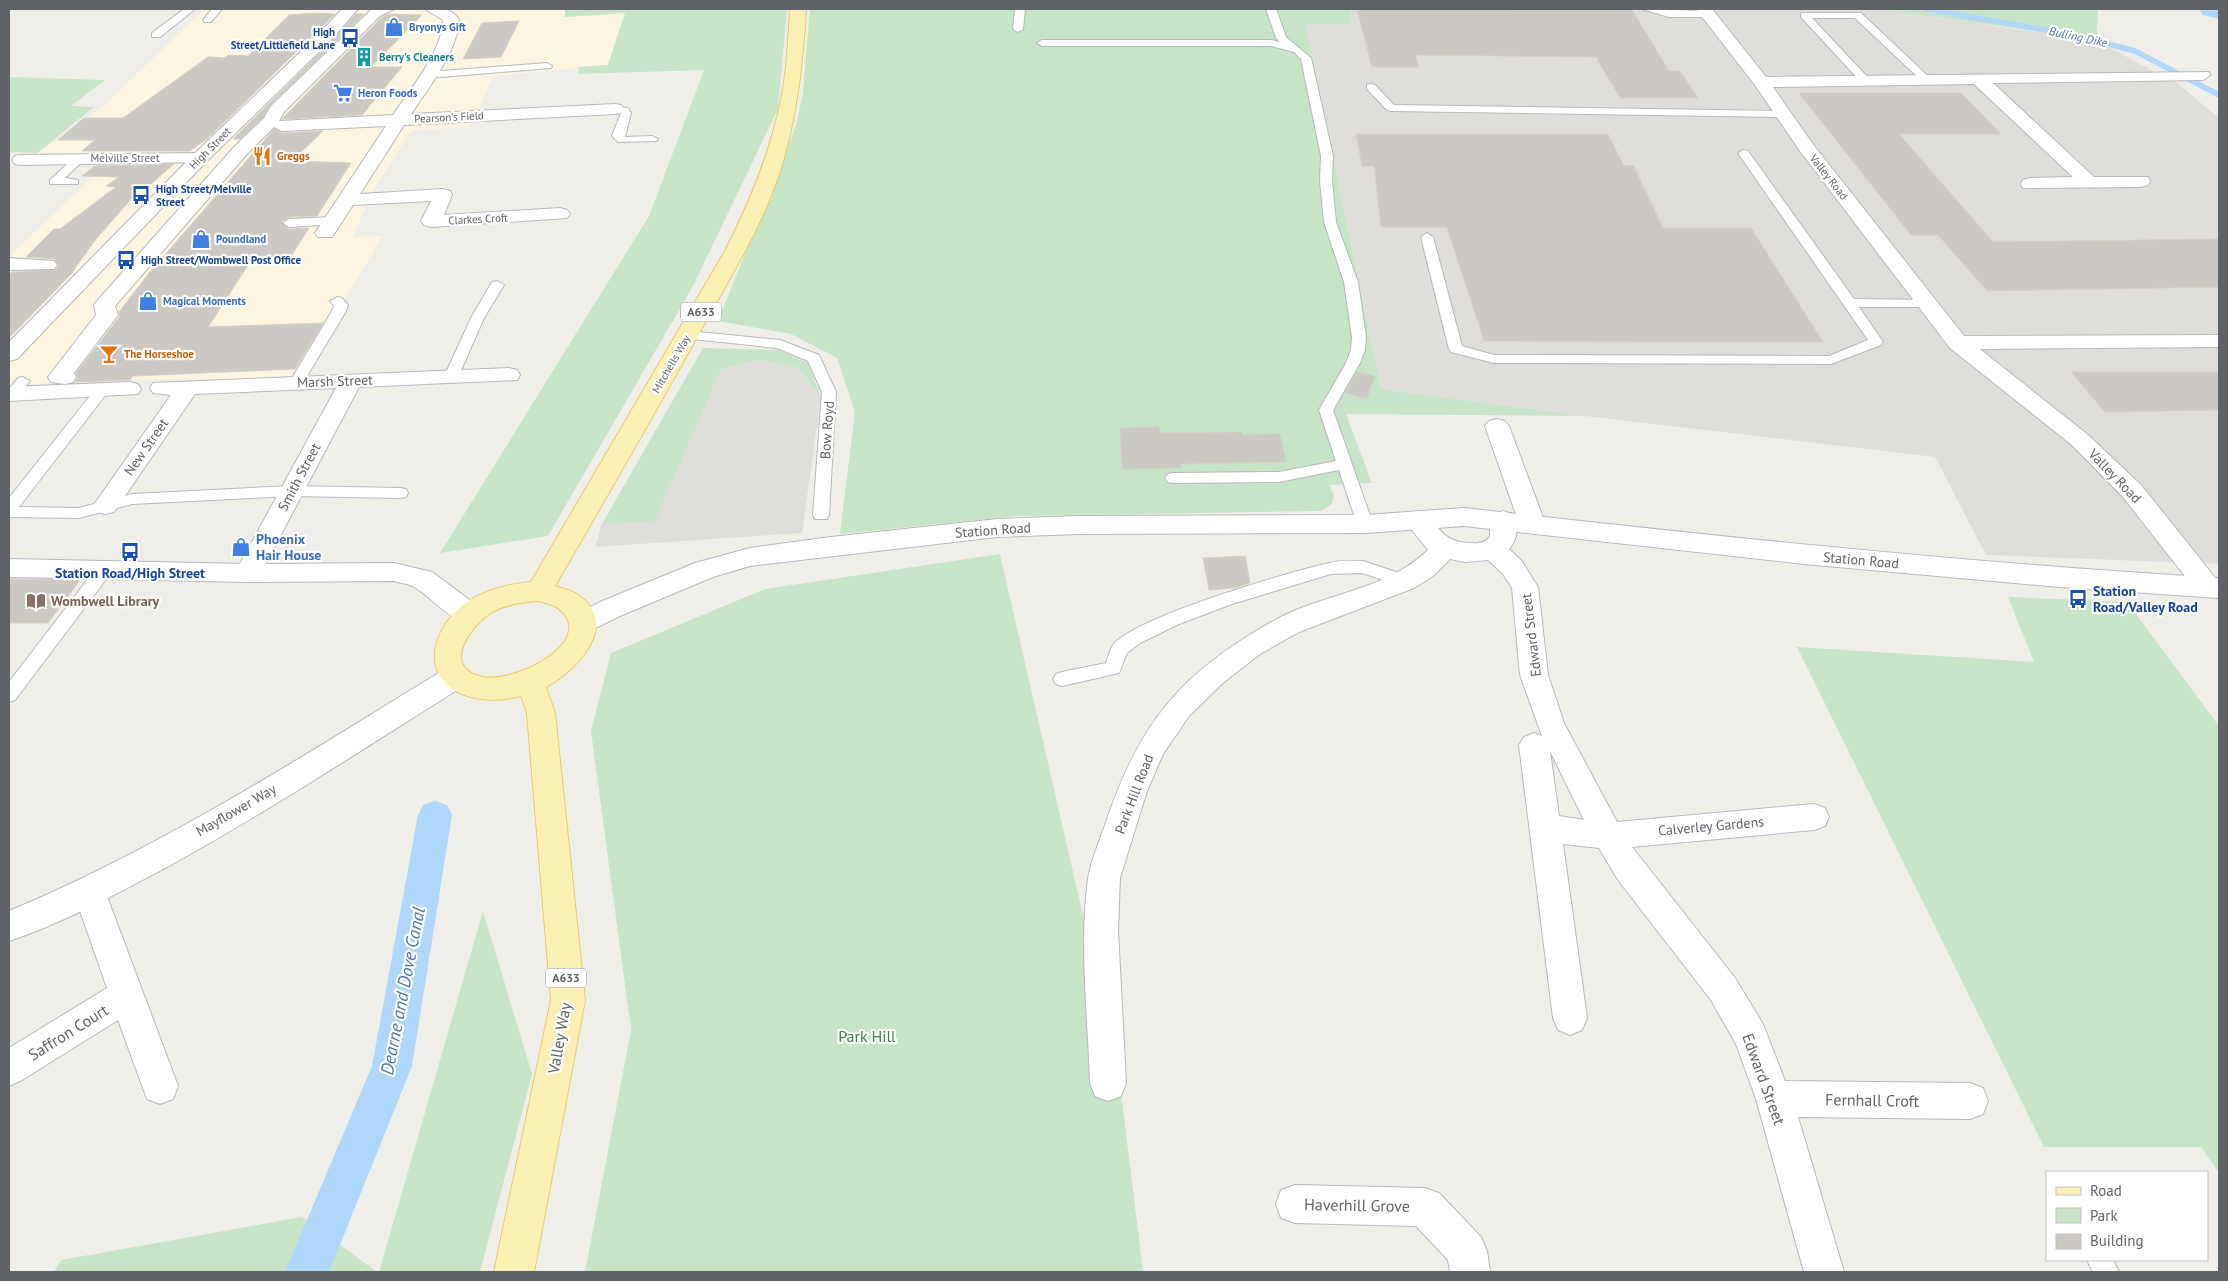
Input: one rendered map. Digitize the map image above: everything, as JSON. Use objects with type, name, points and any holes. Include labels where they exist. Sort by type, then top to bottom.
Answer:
[{"type":"main road","name":"Mitchells Way","points":[[539,591],[688,334],[735,251],[758,205],[775,159],[793,80],[798,9]]},
{"type":"main road","points":[[539,591],[556,594],[571,601],[580,611],[583,624],[580,640],[568,657],[552,671],[530,682],[508,688],[488,689],[469,685],[455,677],[447,663],[447,647],[455,630],[470,614],[503,596],[539,591]]},
{"type":"main road","name":"Valley Way","points":[[514,1272],[568,1000],[541,712],[530,682]]},
{"type":"street","name":"High Street","points":[[9,354],[200,158],[323,40],[350,9]]},
{"type":"street","name":"High Street","points":[[65,377],[59,378],[106,315],[104,305],[192,205],[271,121],[290,97],[374,13],[386,9]]},
{"type":"street","points":[[329,227],[400,120],[428,75],[451,32],[453,25],[451,19],[446,14],[433,9]]},
{"type":"street","name":"Valley Road","points":[[1706,11],[1806,147],[1958,343],[2080,440],[2132,491],[2214,587]]},
{"type":"street","points":[[1760,82],[2201,75]]},
{"type":"street","points":[[1980,80],[2089,182]]},
{"type":"street","name":"Pearson's Field","points":[[282,126],[615,109]]},
{"type":"street","name":"Melville Street","points":[[28,165],[50,159],[200,158]]},
{"type":"street","points":[[2030,184],[2141,181]]},
{"type":"street","name":"Clarkes Croft","points":[[347,200],[443,195],[430,221],[560,214]]},
{"type":"street","points":[[9,264],[47,265]]},
{"type":"street","points":[[1958,343],[2219,340]]},
{"type":"street","name":"Marsh Street","points":[[161,388],[509,375]]},
{"type":"street","name":"Smith Street","points":[[248,573],[351,381]]},
{"type":"street","name":"New Street","points":[[104,506],[188,387]]},
{"type":"street","points":[[14,390],[130,389]]},
{"type":"street","points":[[1497,426],[1532,523]]},
{"type":"street","name":"Station Road","points":[[583,624],[610,609],[704,570],[750,558],[831,546],[965,531],[1079,525],[1365,524],[1464,516],[1498,535]]},
{"type":"street","points":[[1417,520],[1432,540],[1445,548]]},
{"type":"street","name":"Station Road","points":[[1445,548],[1469,552],[1498,535],[1532,523],[1804,555],[2059,578],[2214,587]]},
{"type":"street","name":"Edward Street","points":[[1498,535],[1512,567],[1526,587],[1534,675],[1550,724],[1608,836],[1629,870],[1723,989],[1751,1036],[1774,1098],[1824,1272]]},
{"type":"street","name":"Park Hill Road","points":[[1108,1083],[1101,930],[1104,878],[1132,791],[1151,748],[1179,708],[1214,674],[1250,647],[1289,625],[1405,581],[1424,569],[1445,548]]},
{"type":"street","points":[[9,568],[248,573],[394,572],[423,579],[470,614]]},
{"type":"street","name":"Mayflower Way","points":[[9,926],[89,891],[263,795],[455,677]]},
{"type":"street","points":[[1534,745],[1570,1018]]},
{"type":"street","name":"Calverley Gardens","points":[[1608,836],[1814,817]]},
{"type":"street","points":[[1546,828],[1608,836]]},
{"type":"street","points":[[89,891],[160,1086]]},
{"type":"street","name":"Saffron Court","points":[[9,1068],[127,995]]},
{"type":"street","name":"Fernhall Croft","points":[[1774,1098],[1970,1101]]},
{"type":"street","name":"Haverhill Grove","points":[[1295,1204],[1425,1206],[1467,1251],[1470,1272]]},
{"type":"lane","points":[[156,35],[190,9]]},
{"type":"lane","points":[[208,20],[217,9]]},
{"type":"lane","points":[[1018,29],[1020,9]]},
{"type":"lane","points":[[1271,9],[1275,26],[1281,38],[1302,54],[1307,62],[1327,156],[1326,181],[1330,222],[1351,282],[1359,337],[1358,350],[1353,363],[1326,410],[1365,524]]},
{"type":"lane","points":[[1647,9],[1669,14],[1706,11]]},
{"type":"lane","points":[[1866,81],[1804,15],[1858,14],[1927,80]]},
{"type":"lane","points":[[1042,43],[1253,43],[1292,47]]},
{"type":"lane","points":[[428,75],[547,66]]},
{"type":"lane","points":[[1371,87],[1391,108],[1783,114]]},
{"type":"lane","points":[[615,109],[624,110],[626,113],[618,136],[622,140],[652,138]]},
{"type":"lane","points":[[1427,237],[1456,349],[1494,360],[1831,360],[1876,342],[1744,153]]},
{"type":"lane","points":[[74,182],[54,182],[80,158]]},
{"type":"lane","points":[[289,222],[329,227]]},
{"type":"lane","points":[[451,377],[471,336],[482,307],[497,285]]},
{"type":"lane","points":[[296,383],[339,312],[340,305],[337,301]]},
{"type":"lane","points":[[1850,303],[1928,304]]},
{"type":"lane","name":"Bow Royd","points":[[688,334],[780,344],[814,358],[830,392],[821,515]]},
{"type":"lane","points":[[9,511],[102,390]]},
{"type":"lane","points":[[1173,478],[1279,477],[1345,464]]},
{"type":"lane","points":[[9,511],[79,512],[132,499],[291,492],[400,493]]},
{"type":"lane","points":[[1062,679],[1113,668],[1120,649],[1134,638],[1173,619],[1226,600],[1331,568],[1363,567],[1405,581]]},
{"type":"lane","points":[[9,695],[104,570]]},
{"type":"shaded area","points":[[204,9],[565,9],[565,17],[625,13],[608,65],[494,76],[470,126],[411,131],[371,194],[353,237],[383,236],[297,378],[130,380],[9,385],[9,257],[115,155],[39,153],[105,105]]},
{"type":"shaded area","points":[[1349,9],[1879,9],[2097,41],[2178,84],[2219,118],[2219,564],[1986,555],[1935,457],[1585,416],[1381,389],[1306,23],[1352,24]]},
{"type":"shaded area","points":[[756,360],[797,367],[821,397],[802,533],[595,547],[602,524],[655,520],[721,370]]},
{"type":"green space","points":[[565,9],[787,9],[778,109],[693,286],[548,536],[440,553],[649,216],[704,70],[577,74],[580,68],[577,67],[608,65],[625,13],[565,17]]},
{"type":"green space","points":[[810,9],[1349,9],[1352,25],[1306,24],[1381,389],[1585,416],[1346,414],[1372,483],[1329,485],[1334,495],[1332,504],[1321,511],[1017,516],[840,534],[855,412],[837,358],[791,334],[718,321],[796,126],[803,93]]},
{"type":"green space","points":[[1879,9],[2098,9],[2097,40]]},
{"type":"green space","points":[[9,77],[105,80],[71,106],[94,107],[37,153],[9,152]]},
{"type":"green space","points":[[703,348],[779,350],[808,363],[821,397],[797,367],[756,360],[721,370],[655,521],[602,524]]},
{"type":"green space","name":"Park Hill","points":[[1000,554],[1118,1068],[1143,1272],[585,1272],[631,1030],[591,731],[611,653],[765,589]]},
{"type":"green space","points":[[2008,597],[2127,602],[2219,726],[2219,1173],[2201,1147],[2044,1147],[1797,647],[2034,662]]},
{"type":"green space","points":[[483,911],[532,1074],[480,1272],[379,1272]]},
{"type":"green space","points":[[302,1217],[377,1272],[54,1272],[61,1260]]},
{"type":"building","points":[[1357,9],[1632,10],[1669,71],[1680,71],[1698,98],[1620,98],[1596,57],[1415,55],[1419,67],[1372,67]]},
{"type":"building","points":[[335,14],[208,138],[190,151],[82,151],[95,140],[58,140],[84,118],[123,118],[208,57],[248,56],[289,15]]},
{"type":"building","points":[[356,14],[364,14],[270,105],[263,117],[240,139],[233,139],[330,43]]},
{"type":"building","points":[[387,14],[422,15],[371,67],[402,67],[362,115],[282,119],[381,18]]},
{"type":"building","points":[[519,21],[501,57],[463,59],[482,23]]},
{"type":"building","points":[[1799,93],[1961,93],[2001,134],[1899,134],[1993,242],[2219,239],[2219,287],[1987,291],[1938,235],[1911,235]]},
{"type":"building","points":[[274,129],[282,133],[323,131],[292,161],[351,163],[317,216],[289,217],[281,222],[289,229],[309,228],[290,258],[252,259],[208,327],[323,323],[295,369],[133,376],[130,380],[75,382],[78,378],[76,373],[120,316],[119,312],[150,272]]},
{"type":"building","points":[[1356,134],[1608,134],[1624,166],[1633,165],[1663,228],[1751,228],[1823,342],[1484,341],[1447,227],[1381,227],[1374,166],[1362,166]]},
{"type":"building","points":[[174,164],[145,189],[140,189],[96,239],[71,274],[9,338],[9,275],[12,272],[56,270],[59,265],[54,259],[26,257],[54,229],[60,229],[116,187],[106,186],[119,177],[82,176],[95,166]]},
{"type":"building","points":[[1357,372],[1375,376],[1367,398],[1345,393]]},
{"type":"building","points":[[2071,372],[2219,372],[2219,410],[2105,412]]},
{"type":"building","points":[[1159,427],[1160,433],[1242,432],[1242,435],[1280,434],[1286,462],[1180,464],[1181,468],[1122,469],[1120,428]]},
{"type":"building","points":[[1245,556],[1250,583],[1234,588],[1209,590],[1203,558]]},
{"type":"building","name":"Wombwell Library","points":[[9,579],[80,580],[48,623],[9,623]]},
{"type":"waterway","name":"Bulling Dike","points":[[1926,9],[2079,36],[2135,51],[2219,95]]},
{"type":"waterway","points":[[2213,9],[2219,11]]},
{"type":"waterway","name":"Dearne and Dove Canal","points":[[307,1272],[392,1066],[435,815]]},
{"type":"place","name":"Bryonys Gift","points":[[394,27]]},
{"type":"place","name":"High Street/Littlefield Lane","points":[[350,38]]},
{"type":"place","name":"Berry's Cleaners","points":[[364,57]]},
{"type":"place","name":"Heron Foods","points":[[343,93]]},
{"type":"place","name":"Greggs","points":[[262,156]]},
{"type":"place","name":"High Street/Melville Street","points":[[141,195]]},
{"type":"place","name":"Poundland","points":[[201,239]]},
{"type":"place","name":"High Street/Wombwell Post Office","points":[[126,260]]},
{"type":"place","name":"Magical Moments","points":[[148,301]]},
{"type":"place","name":"The Horseshoe","points":[[109,354]]},
{"type":"place","name":"Phoenix Hair House","points":[[241,547]]},
{"type":"place","name":"Station Road/High Street","points":[[130,552]]},
{"type":"place","name":"Station Road/Valley Road","points":[[2078,599]]},
{"type":"place","name":"Wombwell Library","points":[[36,601]]}]
